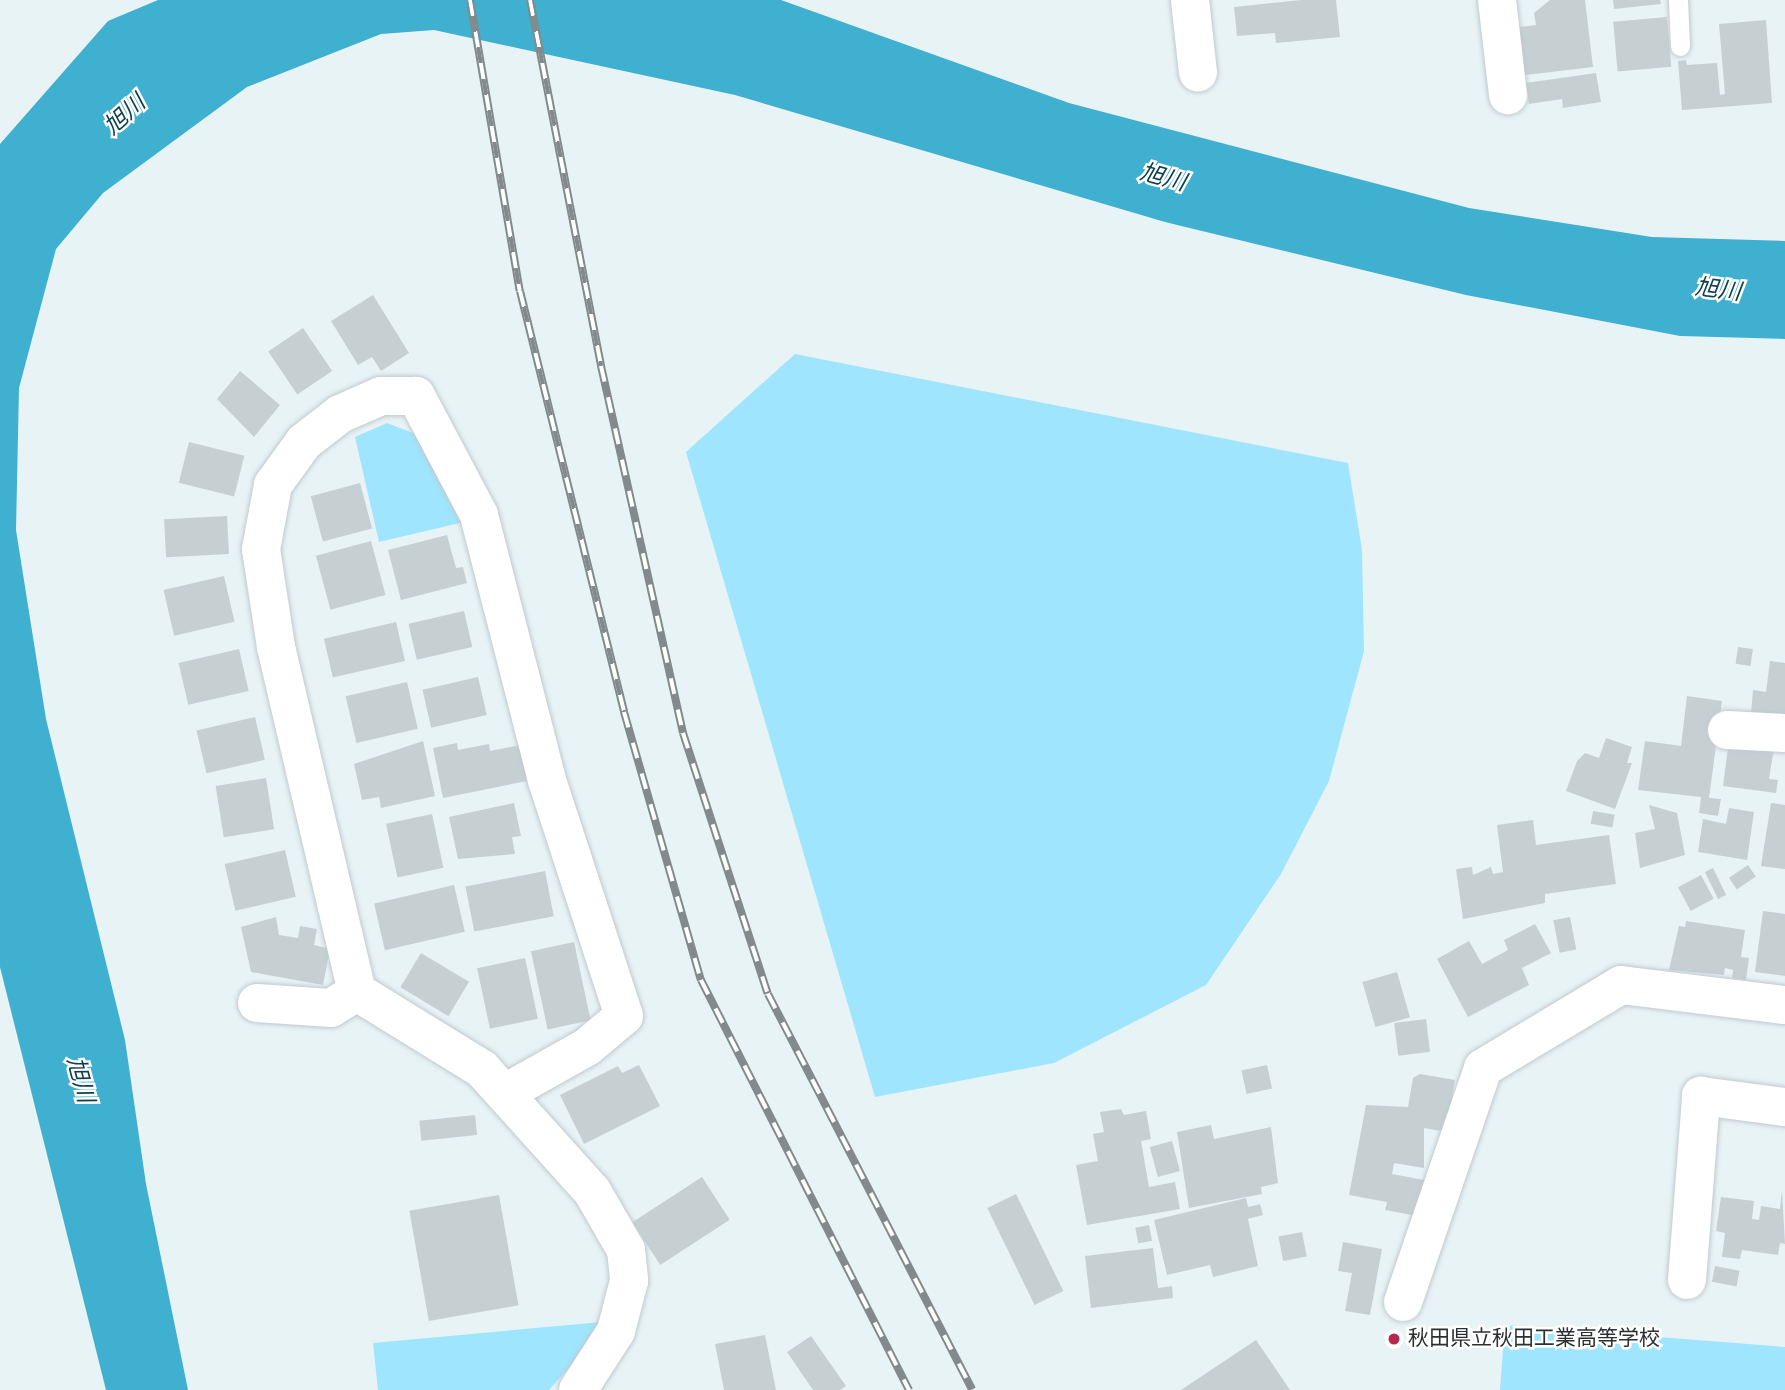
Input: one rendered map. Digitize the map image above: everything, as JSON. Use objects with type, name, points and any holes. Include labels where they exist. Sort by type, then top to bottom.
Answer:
[{"type":"street","points":[[1190,0],[1198,72]]},
{"type":"street","points":[[1497,0],[1508,94]]},
{"type":"street","points":[[505,1093],[587,1047],[624,1016],[547,780],[479,515],[416,396],[381,396],[340,414],[304,442],[273,485],[261,549],[276,647],[358,992],[482,1069],[592,1191],[626,1250],[629,1281],[616,1331],[578,1390]]},
{"type":"street","points":[[1727,730],[1785,733]]},
{"type":"street","points":[[1404,1302],[1483,1068],[1621,985],[1785,1005]]},
{"type":"street","points":[[257,1003],[331,1008],[358,992]]},
{"type":"street","points":[[1687,1280],[1701,1096],[1785,1107]]},
{"type":"lane","points":[[1678,0],[1681,46]]},
{"type":"shaded area","points":[[795,354],[1348,463],[1362,550],[1364,651],[1329,781],[1281,874],[1206,985],[1054,1063],[875,1097],[686,452]]},
{"type":"shaded area","points":[[387,423],[421,436],[464,522],[379,542],[355,437]]},
{"type":"shaded area","points":[[602,1322],[600,1333],[549,1390],[378,1390],[373,1343]]},
{"type":"shaded area","points":[[1505,1325],[1785,1347],[1785,1390],[1500,1390]]},
{"type":"water","name":"旭川","points":[[158,0],[781,0],[1069,103],[1469,208],[1652,237],[1785,241],[1785,339],[1680,336],[1466,295],[1165,222],[735,95],[434,30],[381,34],[247,87],[103,193],[56,249],[19,388],[16,530],[46,719],[125,1040],[146,1184],[188,1390],[106,1390],[0,967],[0,144],[108,21]]},
{"type":"building","points":[[1301,0],[1336,0],[1340,37],[1276,43],[1275,33],[1237,36],[1234,7]]},
{"type":"building","points":[[1550,0],[1585,0],[1593,67],[1517,76],[1511,28],[1536,25],[1534,13]]},
{"type":"building","points":[[1613,0],[1660,0],[1661,4],[1614,9]]},
{"type":"building","points":[[1667,17],[1671,67],[1618,72],[1613,22]]},
{"type":"building","points":[[1766,20],[1772,103],[1682,110],[1678,61],[1686,60],[1687,65],[1717,63],[1720,95],[1725,94],[1719,24]]},
{"type":"building","points":[[1596,73],[1601,102],[1563,108],[1562,99],[1529,104],[1526,83]]},
{"type":"building","points":[[373,295],[409,353],[381,371],[372,357],[358,365],[331,321]]},
{"type":"building","points":[[303,328],[332,371],[297,395],[268,351]]},
{"type":"building","points":[[240,371],[280,405],[254,437],[217,399]]},
{"type":"building","points":[[189,442],[244,456],[234,497],[179,483]]},
{"type":"building","points":[[360,483],[372,528],[323,542],[311,496]]},
{"type":"building","points":[[227,516],[229,554],[166,557],[164,519]]},
{"type":"building","points":[[447,535],[456,568],[463,567],[467,583],[401,600],[388,550]]},
{"type":"building","points":[[371,541],[385,595],[330,610],[316,556]]},
{"type":"building","points":[[224,576],[235,622],[174,636],[164,590]]},
{"type":"building","points":[[464,611],[472,647],[417,660],[408,624]]},
{"type":"building","points":[[396,622],[405,661],[333,678],[324,639]]},
{"type":"building","points":[[1738,647],[1753,649],[1750,666],[1736,664]]},
{"type":"building","points":[[239,649],[249,691],[188,705],[179,663]]},
{"type":"building","points":[[1770,661],[1785,663],[1785,717],[1751,713],[1753,690],[1766,692]]},
{"type":"building","points":[[478,677],[487,715],[431,728],[422,690]]},
{"type":"building","points":[[407,682],[418,729],[356,743],[346,696]]},
{"type":"building","points":[[1687,696],[1722,701],[1709,798],[1721,799],[1718,816],[1699,813],[1701,797],[1638,790],[1645,741],[1681,746]]},
{"type":"building","points":[[255,717],[265,760],[206,773],[197,730]]},
{"type":"building","points":[[1606,738],[1632,747],[1627,763],[1632,763],[1615,809],[1566,791],[1577,761],[1585,753],[1599,758]]},
{"type":"building","points":[[1729,740],[1774,747],[1769,779],[1778,780],[1776,793],[1723,786]]},
{"type":"building","points":[[423,741],[435,796],[381,808],[379,797],[362,800],[354,764]]},
{"type":"building","points":[[457,743],[458,750],[489,744],[490,751],[520,745],[527,781],[443,798],[433,748]]},
{"type":"building","points":[[266,778],[274,829],[224,837],[216,786]]},
{"type":"building","points":[[514,803],[521,836],[512,837],[515,854],[458,859],[449,817]]},
{"type":"building","points":[[1771,803],[1785,805],[1785,869],[1761,866]]},
{"type":"building","points":[[1649,805],[1677,813],[1685,855],[1640,868],[1635,833],[1655,829]]},
{"type":"building","points":[[1729,808],[1754,812],[1747,860],[1698,852],[1703,819],[1726,824]]},
{"type":"building","points":[[1593,811],[1615,815],[1612,828],[1591,824]]},
{"type":"building","points":[[432,814],[443,868],[397,878],[386,824]]},
{"type":"building","points":[[1533,820],[1536,845],[1609,835],[1616,884],[1545,894],[1545,903],[1463,919],[1456,869],[1472,867],[1473,875],[1491,867],[1493,874],[1503,872],[1497,825]]},
{"type":"building","points":[[285,850],[296,897],[235,911],[225,864]]},
{"type":"building","points":[[1748,865],[1756,877],[1737,889],[1729,878]]},
{"type":"building","points":[[1713,868],[1726,895],[1718,899],[1705,872]]},
{"type":"building","points":[[545,871],[554,916],[474,932],[465,886]]},
{"type":"building","points":[[1701,875],[1714,899],[1691,911],[1678,887]]},
{"type":"building","points":[[454,885],[465,932],[385,950],[374,903]]},
{"type":"building","points":[[1763,911],[1785,914],[1785,976],[1755,972]]},
{"type":"building","points":[[276,917],[279,935],[298,938],[300,926],[317,929],[314,945],[330,949],[323,985],[251,972],[241,927]]},
{"type":"building","points":[[1570,917],[1576,949],[1560,953],[1553,920]]},
{"type":"building","points":[[1686,921],[1745,930],[1741,957],[1749,958],[1746,980],[1732,978],[1733,970],[1725,968],[1724,975],[1669,970],[1679,926],[1685,927]]},
{"type":"building","points":[[1535,924],[1551,953],[1522,968],[1529,985],[1468,1017],[1437,959],[1469,941],[1482,964],[1508,950],[1504,940]]},
{"type":"building","points":[[574,942],[591,1020],[548,1029],[531,951]]},
{"type":"building","points":[[421,953],[469,982],[448,1016],[400,987]]},
{"type":"building","points":[[525,958],[538,1019],[490,1029],[477,968]]},
{"type":"building","points":[[1397,972],[1410,1017],[1375,1027],[1362,982]]},
{"type":"building","points":[[1426,1019],[1430,1052],[1398,1056],[1394,1023]]},
{"type":"building","points":[[639,1065],[660,1106],[584,1144],[560,1095],[618,1066],[622,1073]]},
{"type":"building","points":[[1267,1065],[1272,1088],[1247,1094],[1242,1070]]},
{"type":"building","points":[[1420,1074],[1455,1080],[1446,1132],[1424,1128],[1424,1168],[1394,1163],[1392,1174],[1424,1180],[1417,1216],[1385,1210],[1387,1202],[1349,1195],[1366,1105],[1408,1107],[1413,1078]]},
{"type":"building","points":[[1121,1109],[1124,1115],[1146,1111],[1151,1139],[1141,1141],[1149,1187],[1175,1182],[1180,1209],[1087,1225],[1076,1165],[1098,1161],[1093,1134],[1104,1132],[1100,1112]]},
{"type":"building","points":[[475,1115],[477,1135],[421,1141],[419,1121]]},
{"type":"building","points":[[1211,1125],[1214,1139],[1271,1127],[1278,1183],[1261,1187],[1262,1194],[1189,1208],[1177,1132]]},
{"type":"building","points":[[1172,1141],[1180,1171],[1158,1177],[1150,1147]]},
{"type":"building","points":[[702,1177],[730,1220],[660,1265],[632,1222]]},
{"type":"building","points":[[1782,1190],[1785,1244],[1780,1243],[1778,1255],[1742,1250],[1740,1259],[1722,1257],[1725,1233],[1716,1231],[1721,1197],[1754,1201],[1752,1219],[1759,1220],[1761,1206],[1780,1209]]},
{"type":"building","points":[[1016,1194],[1063,1291],[1035,1305],[987,1208]]},
{"type":"building","points":[[499,1195],[518,1305],[429,1321],[409,1211]]},
{"type":"building","points":[[1246,1198],[1248,1207],[1260,1204],[1263,1215],[1248,1219],[1258,1266],[1213,1277],[1210,1265],[1167,1275],[1154,1220]]},
{"type":"building","points":[[1149,1225],[1152,1241],[1138,1243],[1135,1228]]},
{"type":"building","points":[[1302,1232],[1307,1257],[1283,1261],[1278,1237]]},
{"type":"building","points":[[1343,1242],[1382,1249],[1370,1315],[1345,1311],[1352,1273],[1338,1271]]},
{"type":"building","points":[[1153,1248],[1158,1288],[1172,1286],[1173,1298],[1091,1308],[1085,1256]]},
{"type":"building","points":[[1715,1266],[1740,1271],[1736,1286],[1712,1282]]},
{"type":"building","points":[[765,1335],[776,1390],[724,1390],[715,1344]]},
{"type":"building","points":[[811,1336],[846,1386],[840,1390],[813,1390],[787,1352]]},
{"type":"building","points":[[1256,1340],[1290,1390],[1181,1390]]},
{"type":"railway","points":[[470,0],[520,291],[624,712],[701,980],[909,1390]]},
{"type":"railway","points":[[530,0],[601,366],[683,733],[768,994],[972,1390]]},
{"type":"place","name":"秋田県立秋田工業高等学校","points":[[1394,1339]]}]
